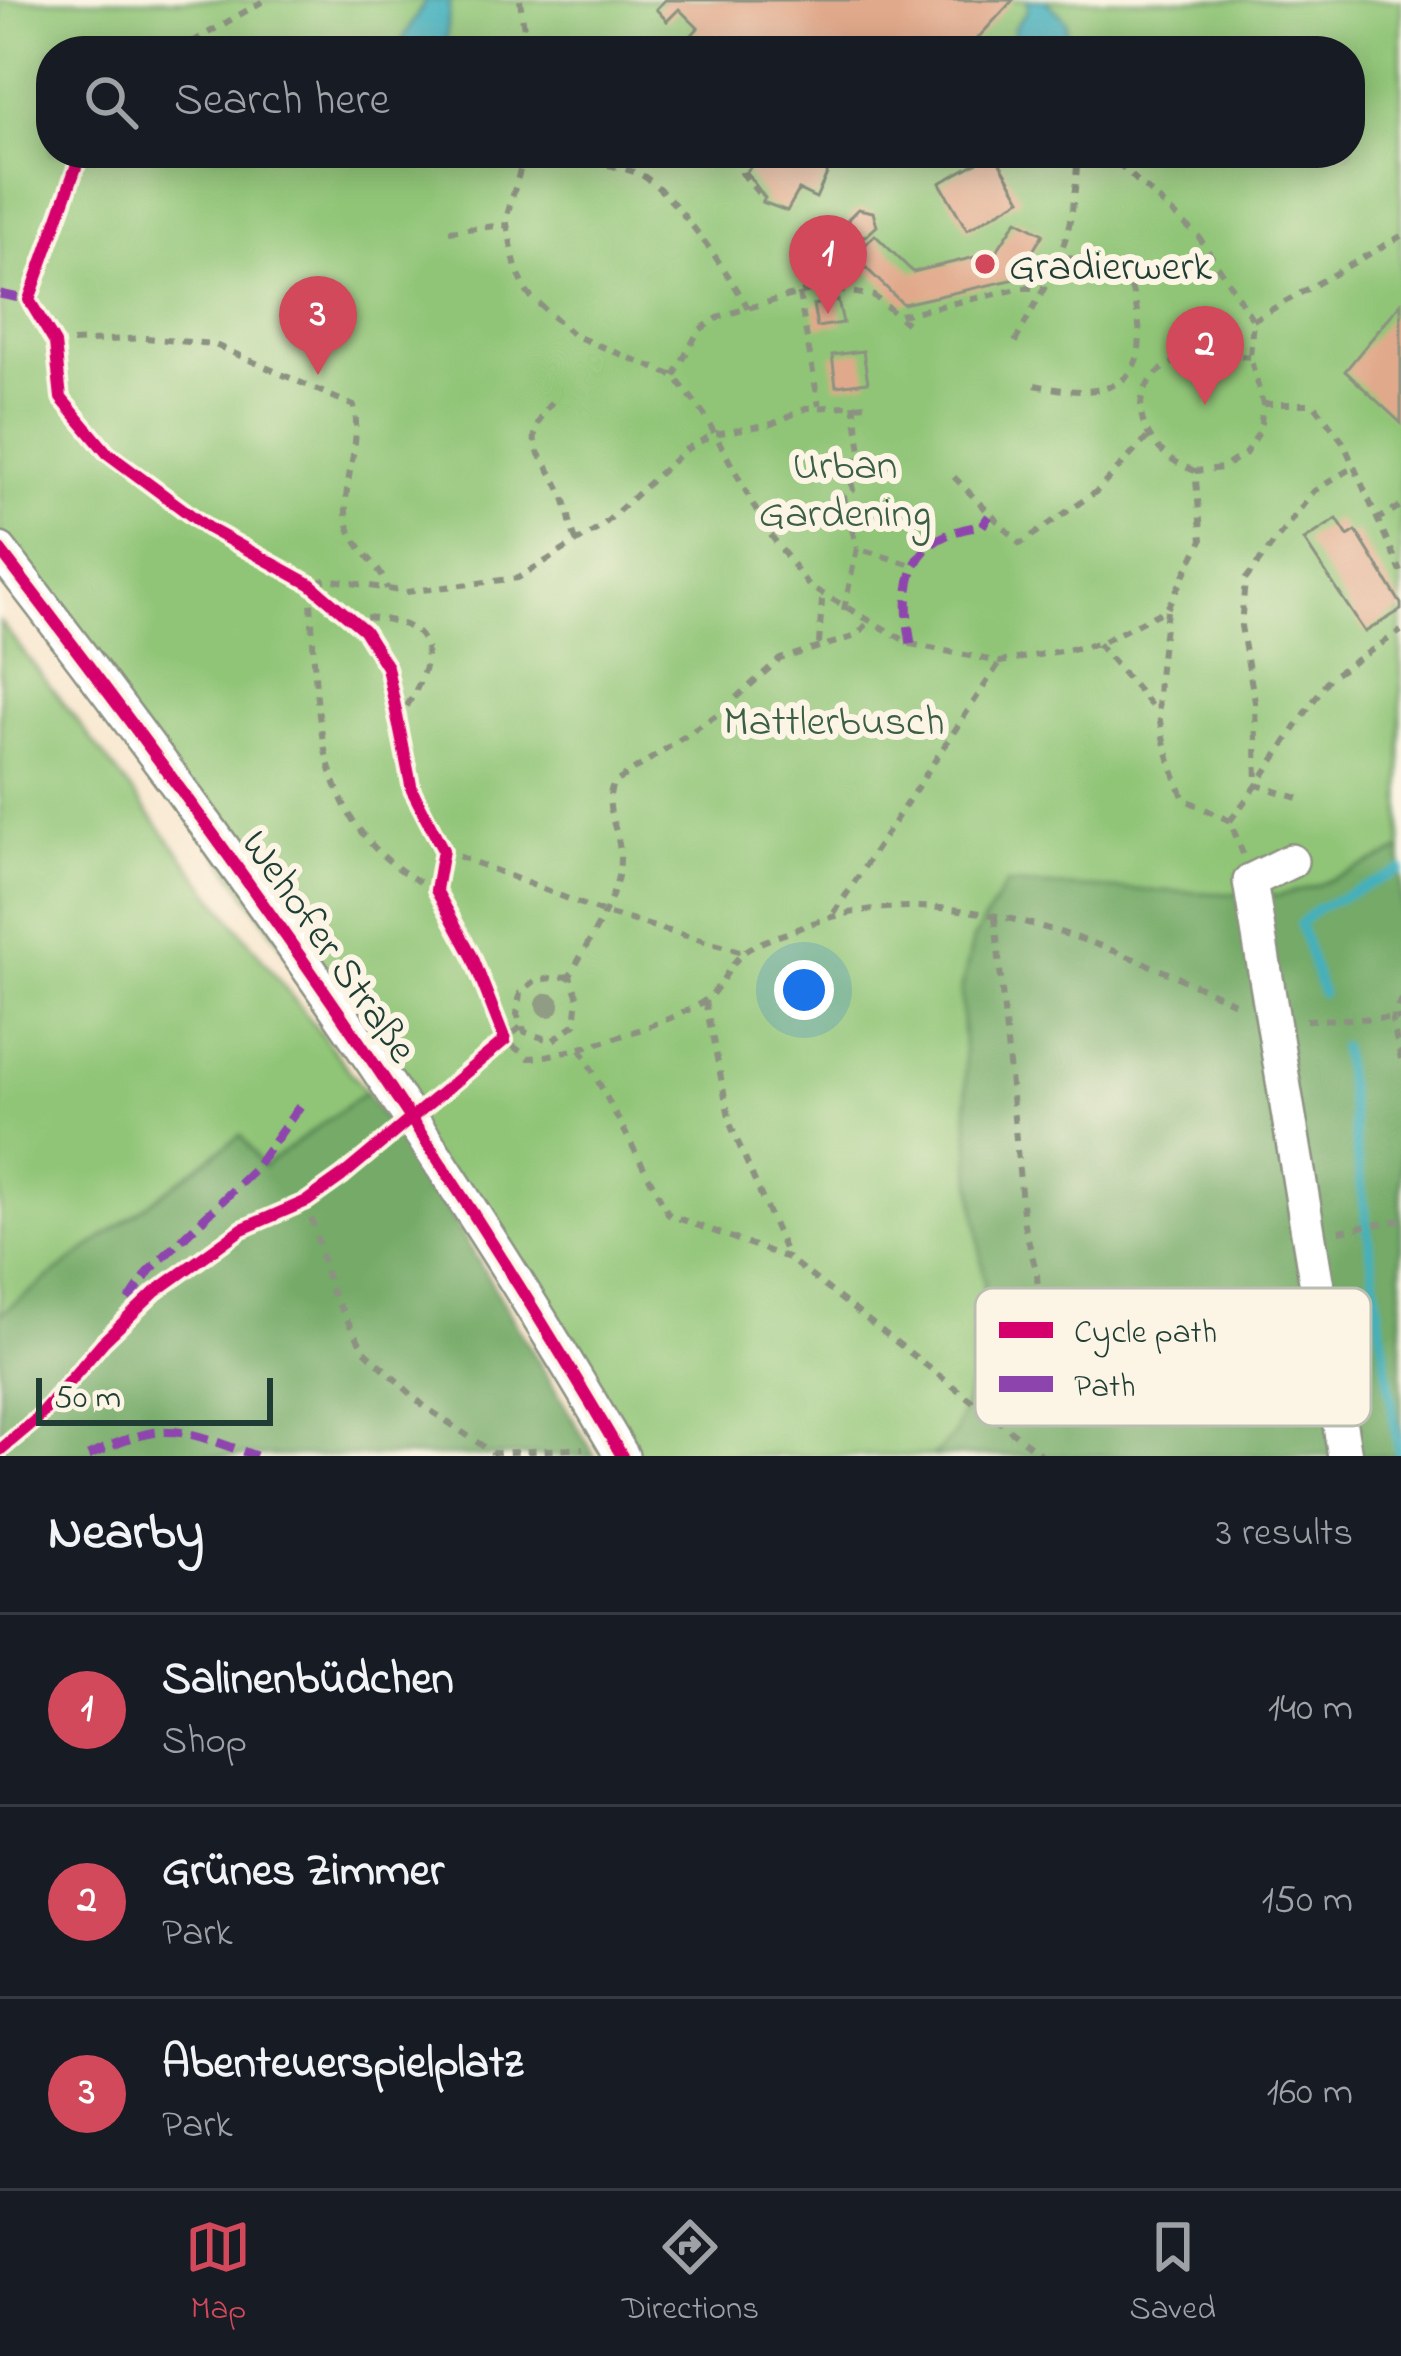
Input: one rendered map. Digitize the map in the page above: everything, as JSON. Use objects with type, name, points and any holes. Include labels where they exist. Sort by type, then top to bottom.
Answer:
[{"type":"street","name":"Wehofer Straße","points":[[0,550],[235,861],[346,1023],[619,1451]]},
{"type":"street","points":[[1291,861],[1250,881],[1317,1288]]},
{"type":"street","points":[[1340,1426],[1345,1456]]},
{"type":"path","points":[[203,36],[265,0]]},
{"type":"path","points":[[520,0],[525,36]]},
{"type":"path","points":[[76,168],[29,300],[55,343],[61,398],[107,453],[208,528],[310,584],[364,630],[387,667],[412,790],[443,850],[436,890]]},
{"type":"path","points":[[521,168],[507,225],[516,269],[528,294],[573,335],[674,376],[714,434],[767,530],[822,598],[911,644],[1000,662],[1098,644],[1167,609]]},
{"type":"path","points":[[600,168],[647,179],[702,233],[710,255],[748,308]]},
{"type":"path","points":[[742,168],[764,200]]},
{"type":"path","points":[[1015,342],[1065,256],[1073,228],[1077,168]]},
{"type":"path","points":[[1123,168],[1199,237],[1253,320],[1250,357],[1263,404],[1260,431],[1245,454],[1222,468],[1195,471],[1167,461],[1147,438],[1142,401],[1150,384],[1179,360],[1250,357]]},
{"type":"path","points":[[449,231],[507,225]]},
{"type":"path","points":[[1253,320],[1401,236]]},
{"type":"path","points":[[1034,386],[1084,393],[1114,388],[1133,373],[1143,327],[1130,284],[1065,256]]},
{"type":"path","points":[[674,376],[699,330],[748,308],[820,286],[874,296],[911,327]]},
{"type":"path","points":[[900,315],[1023,288],[1043,288]]},
{"type":"path","points":[[799,294],[819,406]]},
{"type":"path","points":[[55,343],[144,338],[213,344],[354,406],[359,428],[350,460],[349,529],[388,590]]},
{"type":"path","points":[[1133,373],[1150,384]]},
{"type":"path","points":[[552,402],[537,422],[533,442],[566,502],[566,522],[578,544]]},
{"type":"path","points":[[844,610],[857,548],[843,495],[853,490],[847,464],[862,458],[854,403]]},
{"type":"path","points":[[1263,404],[1314,404],[1355,466],[1401,572]]},
{"type":"path","points":[[310,584],[328,579],[388,590],[501,582],[547,564],[578,544],[685,450],[714,434],[755,429],[819,406],[868,405]]},
{"type":"path","points":[[954,478],[1020,544],[1097,491],[1147,438]]},
{"type":"path","points":[[1257,784],[1255,702],[1241,626],[1246,580],[1314,491],[1355,466]]},
{"type":"path","points":[[1154,710],[1167,609],[1202,540],[1195,471]]},
{"type":"path","points":[[1376,520],[1401,506]]},
{"type":"path","points":[[857,548],[915,566]]},
{"type":"path","points":[[310,584],[321,742],[333,789],[352,823],[380,852],[408,878],[436,890],[472,956],[505,1040],[529,1058],[581,1049],[705,1001],[743,952],[834,913],[918,905],[994,915],[1144,961],[1272,1020],[1397,1019]]},
{"type":"path","points":[[819,644],[822,598]]},
{"type":"path","points":[[348,616],[392,619],[424,642],[430,660],[425,680],[396,722]]},
{"type":"path","points":[[570,976],[527,986],[516,1002],[521,1027],[540,1040],[570,1032],[578,1012],[570,976],[602,912],[621,856],[608,797],[613,784],[715,716],[780,659],[856,637],[868,623]]},
{"type":"path","points":[[1098,644],[1154,710],[1184,800],[1230,821],[1329,678],[1401,631]]},
{"type":"path","points":[[834,913],[1000,662]]},
{"type":"path","points":[[1257,784],[1298,799]]},
{"type":"path","points":[[443,850],[602,912],[743,952]]},
{"type":"path","points":[[994,915],[1024,1224],[1038,1288]]},
{"type":"path","points":[[1401,999],[1397,1019],[1401,1060]]},
{"type":"path","points":[[705,1001],[731,1126],[788,1258]]},
{"type":"path","points":[[342,1176],[521,1027]]},
{"type":"path","points":[[581,1049],[669,1215],[788,1258],[975,1401]]},
{"type":"path","points":[[307,1201],[331,1291],[364,1350],[424,1406],[493,1453],[619,1451]]},
{"type":"path","points":[[1336,1232],[1397,1221]]},
{"type":"path","points":[[1007,1426],[1043,1456]]},
{"type":"green space","name":"Mattlerbusch","points":[[0,0],[1401,0],[1401,1456],[634,1456],[0,538]]},
{"type":"green space","points":[[0,622],[366,1092],[262,1168],[240,1136],[0,1314]]},
{"type":"green space","points":[[1401,850],[1401,1456],[933,1456],[954,1435],[975,1377],[975,1426],[1371,1426],[1371,1288],[985,1288],[970,1163],[961,991],[973,939],[1006,884],[1278,896]]},
{"type":"green space","points":[[366,1092],[443,1202],[595,1456],[0,1456],[0,1314],[241,1135],[263,1167]]},
{"type":"water","points":[[426,0],[450,0],[446,36],[405,36]]},
{"type":"water","points":[[1027,0],[1045,0],[1067,21],[1066,36],[1015,36],[1014,28],[1028,10]]},
{"type":"building","points":[[665,0],[1013,0],[980,36],[691,36],[698,28],[679,9],[667,21],[656,9]]},
{"type":"building","points":[[750,168],[830,168],[816,198],[799,190],[787,211],[762,202],[765,198],[746,172]]},
{"type":"building","points":[[967,168],[1003,168],[1021,199],[967,230],[940,183]]},
{"type":"building","points":[[858,209],[873,212],[877,226],[866,236],[852,234],[848,219]]},
{"type":"building","name":"Gradierwerk","points":[[1017,220],[1043,234],[1016,279],[903,304],[854,256],[875,235],[913,272],[996,252]]},
{"type":"building","points":[[838,300],[843,323],[817,327],[813,305]]},
{"type":"building","points":[[1401,303],[1401,423],[1345,371]]},
{"type":"building","points":[[863,351],[868,382],[836,386],[832,355]]},
{"type":"building","points":[[1337,519],[1348,536],[1356,531],[1401,604],[1401,610],[1365,632],[1304,540]]},
{"type":"waterway","points":[[1322,993],[1300,924],[1316,909],[1401,870]]},
{"type":"waterway","points":[[1342,1046],[1399,1456]]},
{"type":"marked path","points":[[0,294],[29,300]]},
{"type":"marked path","points":[[911,644],[907,599],[915,564],[939,539],[982,526],[989,516]]},
{"type":"marked path","points":[[129,1301],[150,1270],[253,1171],[300,1106]]},
{"type":"marked path","points":[[88,1456],[155,1432],[189,1434],[256,1456]]},
{"type":"cycle path","points":[[0,1450],[37,1419],[103,1342],[155,1292],[242,1229],[307,1201],[342,1176],[505,1040],[472,956],[436,890],[443,850],[412,790],[387,667],[364,630],[310,584],[208,528],[107,453],[61,398],[55,343],[29,300],[76,168]]},
{"type":"cycle path","points":[[0,550],[166,769],[326,993],[478,1221],[622,1456]]},
{"type":"place","name":"Gradierwerk","points":[[985,264]]},
{"type":"place","name":"Salinenbüdchen","points":[[828,314]]},
{"type":"place","name":"Abenteuerspielplatz","points":[[318,375]]},
{"type":"place","name":"Grünes Zimmer","points":[[1205,405]]},
{"type":"park label","name":"Urban Gardening","points":[[845,487]]}]
